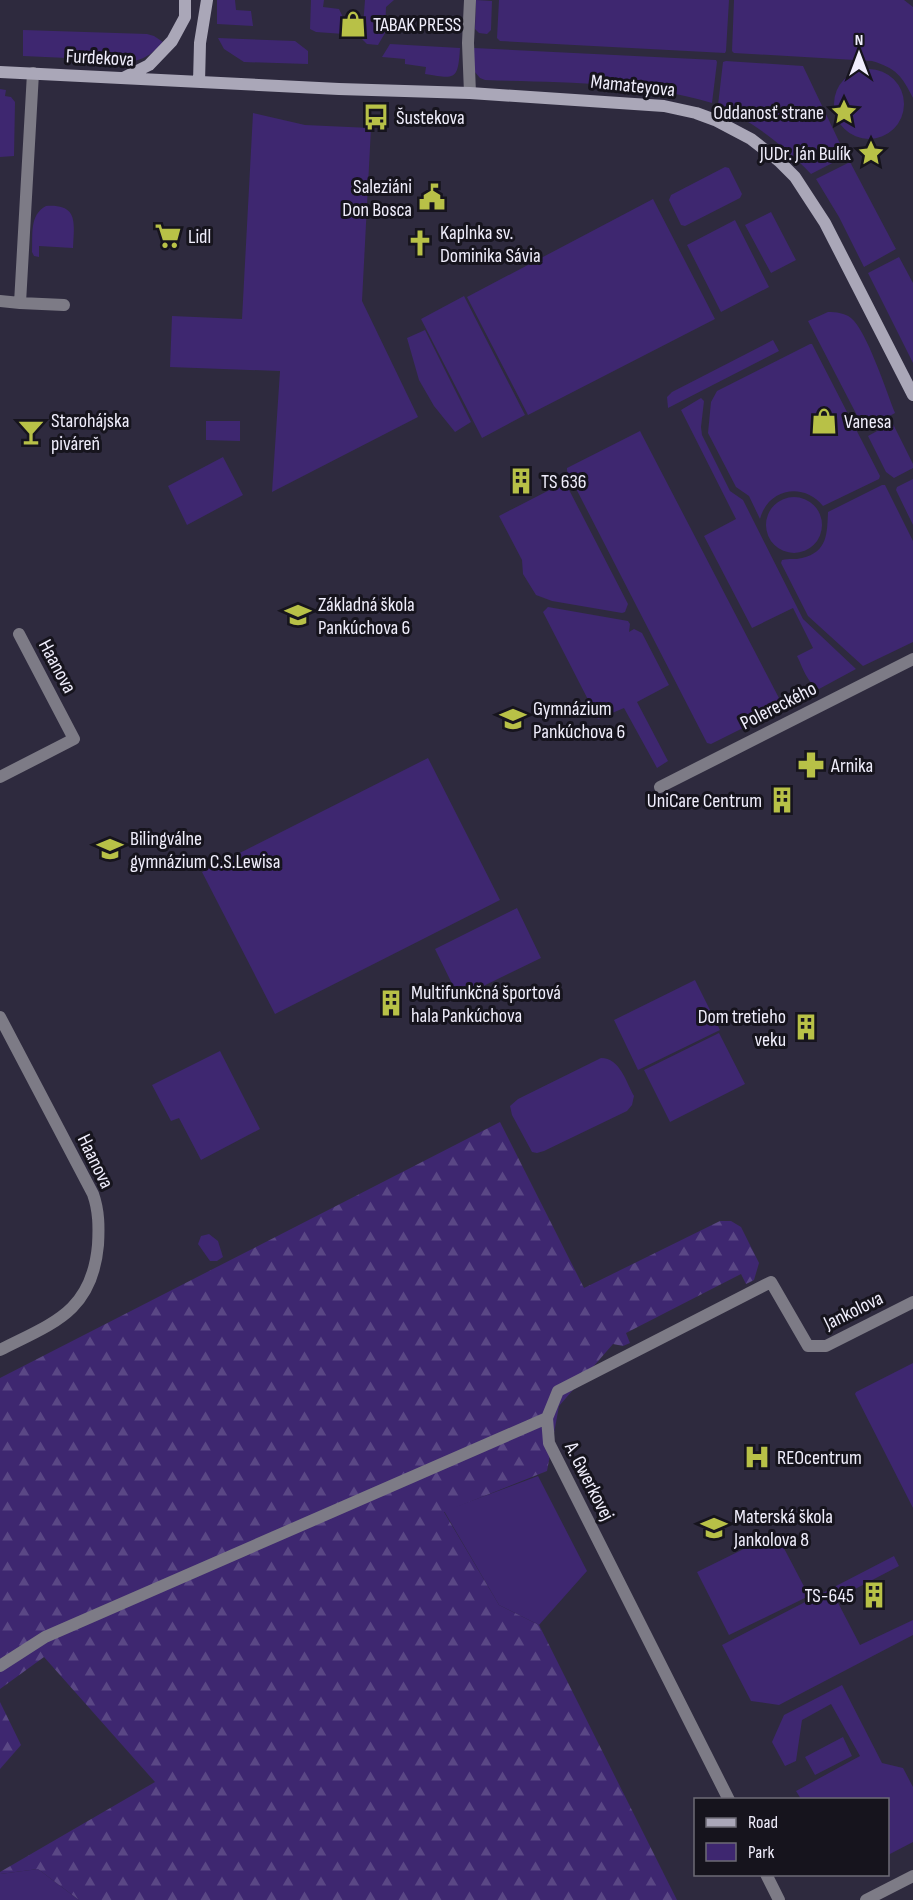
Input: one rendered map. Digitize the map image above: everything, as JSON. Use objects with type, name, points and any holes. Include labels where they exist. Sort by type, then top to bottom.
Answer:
[{"type":"street","points":[[123,78],[149,65],[172,40],[185,17],[185,0]]},
{"type":"street","points":[[199,82],[200,43],[207,0]]},
{"type":"street","points":[[470,0],[468,43],[470,93]]},
{"type":"street","points":[[185,17],[200,43]]},
{"type":"street","name":"Furdekova","points":[[0,72],[199,82]]},
{"type":"street","points":[[33,74],[10,302],[64,305]]},
{"type":"street","name":"Mamateyova","points":[[199,82],[470,93],[664,106],[707,117],[751,139],[790,171],[825,223],[913,395]]},
{"type":"street","name":"Haanova","points":[[0,777],[74,739],[19,634]]},
{"type":"street","name":"Polereckého","points":[[660,787],[913,660]]},
{"type":"street","name":"Haanova","points":[[0,1350],[56,1322],[75,1306],[94,1270],[99,1228],[93,1194],[1,1023]]},
{"type":"street","name":"Jankolova","points":[[547,1418],[558,1391],[771,1282],[808,1347],[826,1346],[913,1302]]},
{"type":"street","points":[[0,1666],[45,1638],[547,1418]]},
{"type":"street","name":"A. Gwerkovej","points":[[547,1418],[549,1443],[728,1798]]},
{"type":"street","points":[[767,1876],[779,1900]]},
{"type":"street","points":[[866,1900],[913,1876]]},
{"type":"green space","points":[[217,0],[235,0],[236,10],[251,11],[253,26],[217,24]]},
{"type":"green space","points":[[311,0],[324,0],[323,7],[339,9],[349,30],[344,34],[316,32],[310,29]]},
{"type":"green space","points":[[365,0],[394,0],[386,7],[385,33],[378,45],[367,44],[362,39]]},
{"type":"green space","points":[[476,0],[492,1],[491,30],[487,34],[479,33],[475,29]]},
{"type":"green space","points":[[499,0],[729,0],[726,51],[725,53],[500,41],[497,38]]},
{"type":"green space","points":[[734,0],[904,0],[913,7],[913,98],[893,70],[872,61],[734,53],[732,51]]},
{"type":"green space","points":[[23,30],[147,34],[163,42],[150,54],[134,61],[23,56]]},
{"type":"green space","points":[[218,38],[295,41],[308,51],[308,64],[244,62],[224,49]]},
{"type":"green space","points":[[390,44],[460,48],[458,67],[456,72],[449,77],[425,74],[426,67],[405,64],[405,59],[382,57]]},
{"type":"green space","points":[[474,48],[716,60],[712,103],[628,87],[485,80],[474,71]]},
{"type":"green space","points":[[723,62],[803,66],[846,156],[811,174],[768,135],[718,105]]},
{"type":"green space","points":[[869,69],[882,72],[894,79],[901,91],[904,104],[901,117],[894,129],[882,136],[869,139],[856,136],[844,129],[837,117],[834,104],[837,91],[844,79],[856,72]]},
{"type":"green space","points":[[0,89],[6,90],[5,96],[11,97],[15,102],[14,156],[0,157]]},
{"type":"green space","points":[[253,113],[305,125],[371,128],[362,301],[418,417],[272,492],[280,371],[170,367],[172,316],[242,319]]},
{"type":"green space","points":[[850,162],[896,249],[864,267],[839,217],[816,179]]},
{"type":"green space","points":[[725,167],[729,168],[742,194],[740,198],[685,226],[681,225],[669,200],[671,195]]},
{"type":"green space","points":[[653,199],[715,319],[528,415],[467,297]]},
{"type":"green space","points":[[46,206],[57,206],[69,212],[74,223],[73,248],[39,246],[39,257],[34,256],[32,252],[33,226],[37,215]]},
{"type":"green space","points":[[771,212],[796,260],[771,273],[745,225]]},
{"type":"green space","points":[[735,220],[769,287],[721,312],[687,245]]},
{"type":"green space","points":[[899,257],[913,283],[913,363],[868,273]]},
{"type":"green space","points":[[464,296],[525,415],[482,438],[421,319]]},
{"type":"green space","points":[[828,312],[846,315],[857,324],[882,377],[895,413],[866,429],[808,321]]},
{"type":"green space","points":[[425,330],[471,422],[455,432],[434,406],[419,380],[407,338]]},
{"type":"green space","points":[[773,340],[779,351],[668,408],[667,397],[672,392]]},
{"type":"green space","points":[[810,344],[880,476],[879,479],[823,506],[815,498],[797,491],[778,495],[764,509],[760,519],[749,496],[736,487],[708,433],[711,402],[717,391]]},
{"type":"green space","points":[[701,398],[704,401],[702,435],[730,491],[743,500],[803,619],[856,669],[819,689],[808,679],[797,656],[813,648],[793,608],[752,628],[704,536],[736,519],[681,410]]},
{"type":"green space","points":[[206,421],[240,421],[240,441],[206,440]]},
{"type":"green space","points":[[893,424],[913,464],[913,468],[894,478],[886,472],[868,436]]},
{"type":"green space","points":[[640,431],[780,700],[779,710],[711,744],[707,743],[567,471],[567,468]]},
{"type":"green space","points":[[223,457],[243,495],[187,525],[168,486]]},
{"type":"green space","points":[[913,479],[913,525],[896,490],[897,487]]},
{"type":"green space","points":[[565,482],[628,604],[625,612],[552,601],[536,595],[523,574],[522,560],[499,516]]},
{"type":"green space","points":[[885,485],[913,541],[913,642],[863,666],[808,616],[781,563],[782,560],[802,558],[817,551],[826,534],[828,512]]},
{"type":"green space","points":[[789,497],[799,497],[814,505],[820,514],[822,525],[820,536],[814,545],[799,553],[789,553],[778,548],[771,541],[766,530],[766,520],[771,509],[778,502]]},
{"type":"green space","points":[[548,607],[628,621],[629,632],[634,629],[642,633],[669,685],[637,702],[668,761],[657,768],[624,708],[598,719],[543,612]]},
{"type":"green space","points":[[428,758],[500,900],[275,1014],[202,872]]},
{"type":"green space","points":[[517,908],[541,958],[459,998],[435,949]]},
{"type":"green space","points":[[695,980],[720,1030],[638,1070],[614,1020]]},
{"type":"green space","points":[[719,1033],[745,1084],[670,1122],[644,1070]]},
{"type":"green space","points":[[220,1051],[260,1129],[201,1160],[179,1118],[171,1121],[152,1085]]},
{"type":"green space","points":[[601,1058],[613,1062],[622,1072],[634,1096],[632,1105],[627,1111],[544,1151],[532,1152],[512,1115],[510,1106],[518,1099]]},
{"type":"green space","points":[[500,1122],[584,1288],[720,1221],[731,1221],[741,1227],[759,1263],[754,1280],[746,1284],[741,1274],[626,1333],[630,1343],[623,1346],[613,1344],[559,1406],[547,1471],[444,1512],[499,1605],[539,1625],[677,1900],[79,1900],[38,1869],[0,1874],[155,1782],[44,1657],[0,1689],[0,1378]]},
{"type":"green space","points":[[209,1234],[218,1241],[223,1257],[217,1261],[210,1261],[198,1244],[201,1236]]},
{"type":"green space","points":[[913,1363],[913,1508],[855,1394]]},
{"type":"green space","points":[[538,1476],[587,1571],[539,1625],[499,1605],[444,1511]]},
{"type":"green space","points":[[776,1533],[809,1596],[729,1635],[697,1572]]},
{"type":"green space","points":[[894,1556],[899,1566],[836,1599],[860,1645],[913,1620],[913,1635],[779,1705],[751,1701],[722,1645]]},
{"type":"green space","points":[[842,1685],[882,1763],[903,1768],[913,1787],[913,1842],[889,1854],[889,1798],[800,1798],[796,1791],[860,1756],[831,1704],[802,1720],[796,1761],[785,1766],[772,1742],[784,1715]]},
{"type":"green space","points":[[0,1702],[21,1745],[0,1769]]},
{"type":"green space","points":[[843,1737],[852,1756],[815,1775],[805,1757]]},
{"type":"green space","points":[[38,1869],[79,1900],[0,1900],[0,1874]]},
{"type":"place","name":"TABAK PRESS","points":[[353,24]]},
{"type":"place","name":"Oddanosť strane","points":[[844,112]]},
{"type":"place","name":"Šustekova","points":[[376,117]]},
{"type":"place","name":"JUDr. Ján Bulík","points":[[871,153]]},
{"type":"place","name":"Saleziáni Don Bosca","points":[[432,197]]},
{"type":"place","name":"Lidl","points":[[168,236]]},
{"type":"place","name":"Kaplnka sv. Dominika Sávia","points":[[420,243]]},
{"type":"place","name":"Vanesa","points":[[824,421]]},
{"type":"place","name":"Starohájska piváreň","points":[[31,432]]},
{"type":"place","name":"TS 636","points":[[521,481]]},
{"type":"place","name":"Základná škola Pankúchova 6","points":[[298,615]]},
{"type":"place","name":"Gymnázium Pankúchova 6","points":[[513,719]]},
{"type":"place","name":"Arnika","points":[[811,765]]},
{"type":"place","name":"UniCare Centrum","points":[[782,800]]},
{"type":"place","name":"Bilingválne gymnázium C.S.Lewisa","points":[[110,849]]},
{"type":"place","name":"Multifunkčná športová hala Pankúchova","points":[[391,1003]]},
{"type":"place","name":"Dom tretieho veku","points":[[806,1027]]},
{"type":"place","name":"REOcentrum","points":[[757,1457]]},
{"type":"place","name":"Materská škola Jankolova 8","points":[[714,1528]]},
{"type":"place","name":"TS-645","points":[[874,1595]]}]
